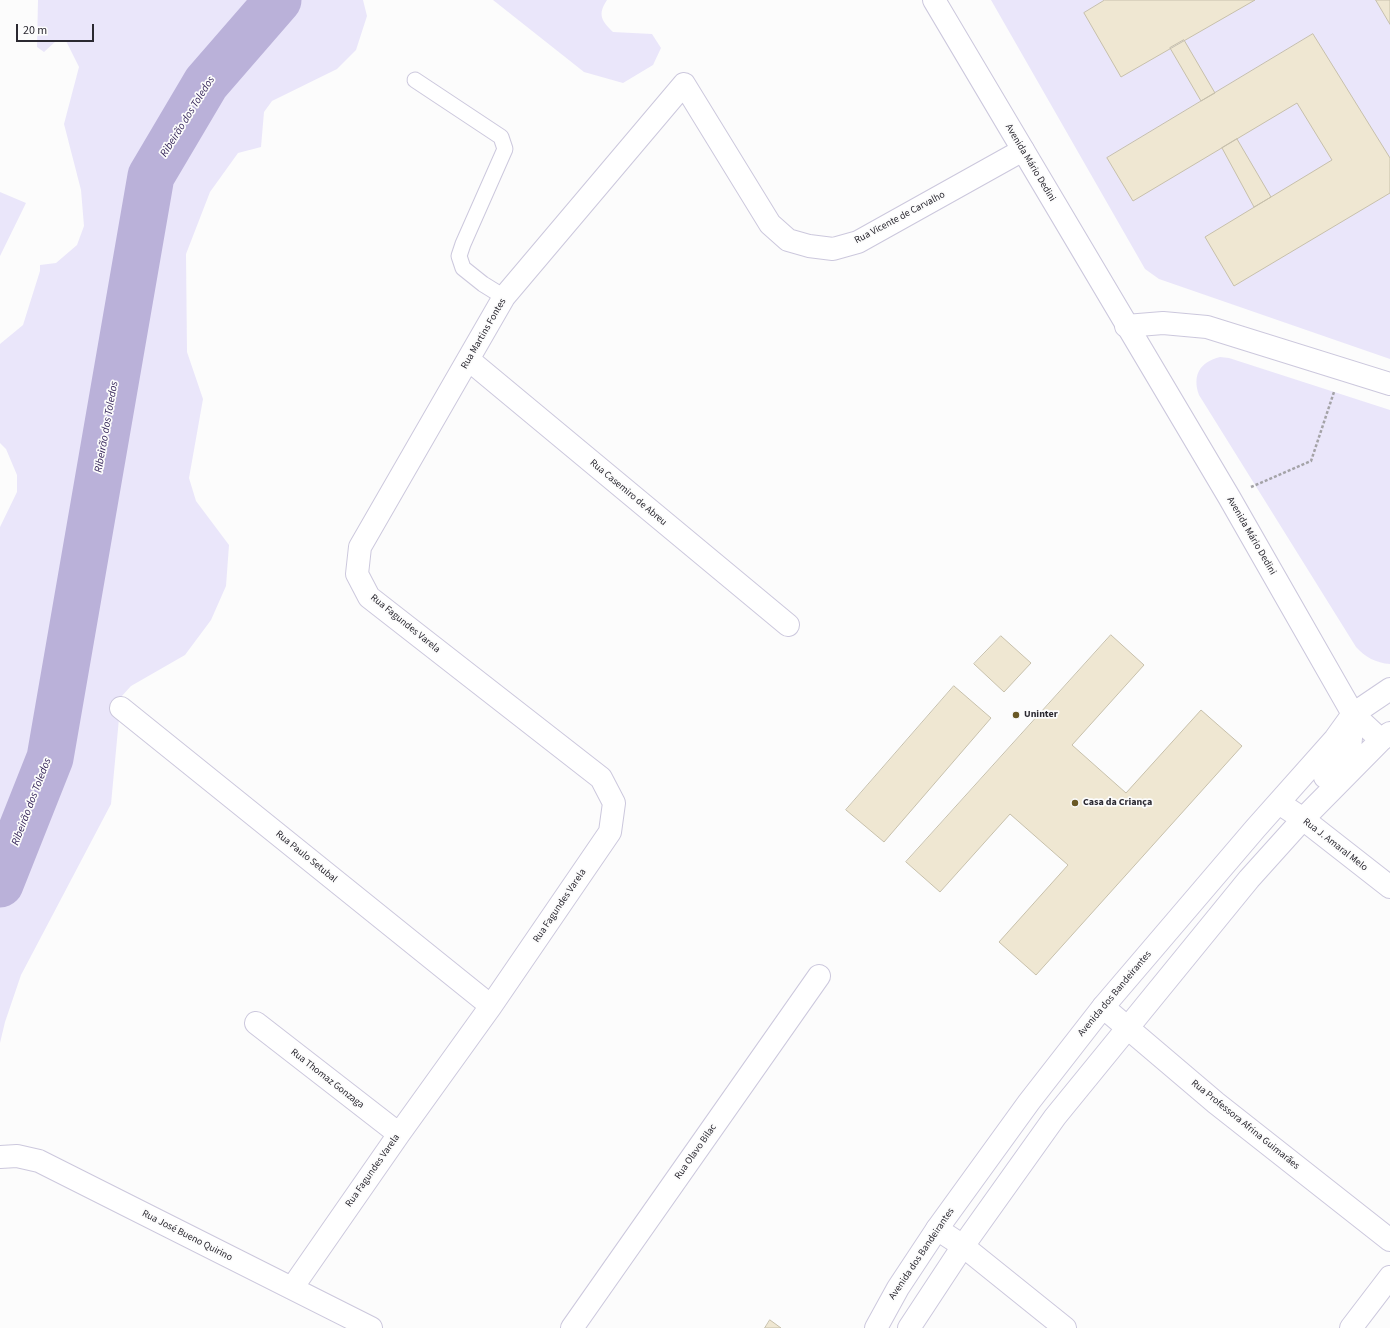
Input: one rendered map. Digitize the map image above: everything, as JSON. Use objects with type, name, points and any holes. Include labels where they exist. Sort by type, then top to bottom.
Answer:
[{"type":"street","name":"Avenida Mário Dedini","points":[[934,0],[1126,326],[1229,497],[1353,714],[1386,737]]},
{"type":"street","name":"Rua Vicente de Carvalho","points":[[684,84],[770,224],[788,240],[809,246],[833,249],[858,242],[1023,150]]},
{"type":"street","name":"Rua Martins Fontes","points":[[357,574],[360,547],[504,297],[684,84]]},
{"type":"street","points":[[1126,326],[1163,323],[1207,327],[1390,384]]},
{"type":"street","name":"Rua Casemiro de Abreu","points":[[469,360],[788,625]]},
{"type":"street","name":"Rua Fagundes Varela","points":[[292,1288],[399,1134],[491,1006],[610,832],[614,803],[601,778],[369,597],[357,574]]},
{"type":"street","name":"Avenida dos Bandeirantes","points":[[876,1328],[898,1288],[937,1229],[1029,1102],[1103,1007],[1250,835],[1335,739],[1353,714],[1390,689]]},
{"type":"street","name":"Rua Paulo Setubal","points":[[121,708],[491,1006]]},
{"type":"street","points":[[1302,820],[1313,791],[1350,749],[1353,714]]},
{"type":"street","points":[[909,1328],[963,1246],[1056,1117],[1248,879],[1302,820],[1386,737]]},
{"type":"street","name":"Rua J. Amaral Melo","points":[[1279,803],[1390,887]]},
{"type":"street","name":"Rua Olavo Bilac","points":[[572,1328],[819,976]]},
{"type":"street","name":"Rua Professora Afrina Guimarães","points":[[1103,1007],[1216,1103],[1390,1240]]},
{"type":"street","name":"Rua Thomaz Gonzaga","points":[[256,1023],[399,1134]]},
{"type":"street","name":"Rua José Bueno Quirino","points":[[0,1157],[17,1156],[39,1161],[371,1328]]},
{"type":"street","points":[[937,1229],[963,1246],[1065,1328]]},
{"type":"street","points":[[1351,1328],[1390,1278]]},
{"type":"lane","points":[[415,80],[501,137],[505,149],[463,244],[460,256],[463,268],[483,284],[504,297]]},
{"type":"path","points":[[1229,497],[1311,461],[1342,368]]},
{"type":"shaded area","points":[[38,0],[363,0],[367,16],[356,50],[337,69],[272,101],[264,112],[261,147],[238,153],[210,192],[186,254],[187,352],[203,399],[189,478],[196,501],[229,545],[226,586],[211,620],[185,655],[131,686],[121,697],[111,804],[21,975],[5,1022],[0,1043],[0,527],[17,492],[17,475],[6,449],[0,443],[0,344],[23,325],[40,271],[40,265],[56,263],[77,245],[84,226],[81,190],[64,124],[79,67],[66,41],[56,41],[44,52],[37,47]]},
{"type":"shaded area","points":[[493,0],[607,0],[602,10],[602,18],[613,32],[652,34],[661,48],[653,65],[623,83],[584,72]]},
{"type":"shaded area","points":[[991,0],[1390,0],[1390,359],[1159,279],[1145,269]]},
{"type":"shaded area","points":[[0,192],[26,203],[0,256]]},
{"type":"shaded area","points":[[1220,357],[1229,358],[1390,410],[1390,664],[1371,659],[1356,647],[1199,395],[1197,388],[1197,376],[1199,370],[1207,362]]},
{"type":"building","points":[[1105,0],[1255,0],[1121,77],[1084,13]]},
{"type":"building","points":[[1376,0],[1390,0],[1390,24]]},
{"type":"building","points":[[1313,34],[1390,158],[1390,193],[1234,286],[1205,237],[1332,160],[1297,103],[1133,201],[1107,158]]},
{"type":"building","points":[[1184,40],[1215,93],[1201,101],[1170,48]]},
{"type":"building","points":[[1237,139],[1271,197],[1254,207],[1222,148]]},
{"type":"building","name":"Casa da Criança","points":[[1111,635],[1144,665],[1072,745],[1126,793],[1201,710],[1242,746],[1036,975],[999,942],[1068,865],[1010,814],[940,892],[906,862]]},
{"type":"building","points":[[1001,636],[1031,663],[1004,692],[974,664]]},
{"type":"building","points":[[954,686],[991,718],[884,842],[846,810]]},
{"type":"building","points":[[770,1320],[781,1328],[765,1328]]},
{"type":"waterway","name":"Ribeirão dos Toledos","points":[[0,884],[50,758],[151,176],[206,83],[278,0]]},
{"type":"place","name":"Uninter","points":[[1016,715]]},
{"type":"place","name":"Casa da Criança","points":[[1075,803]]}]
